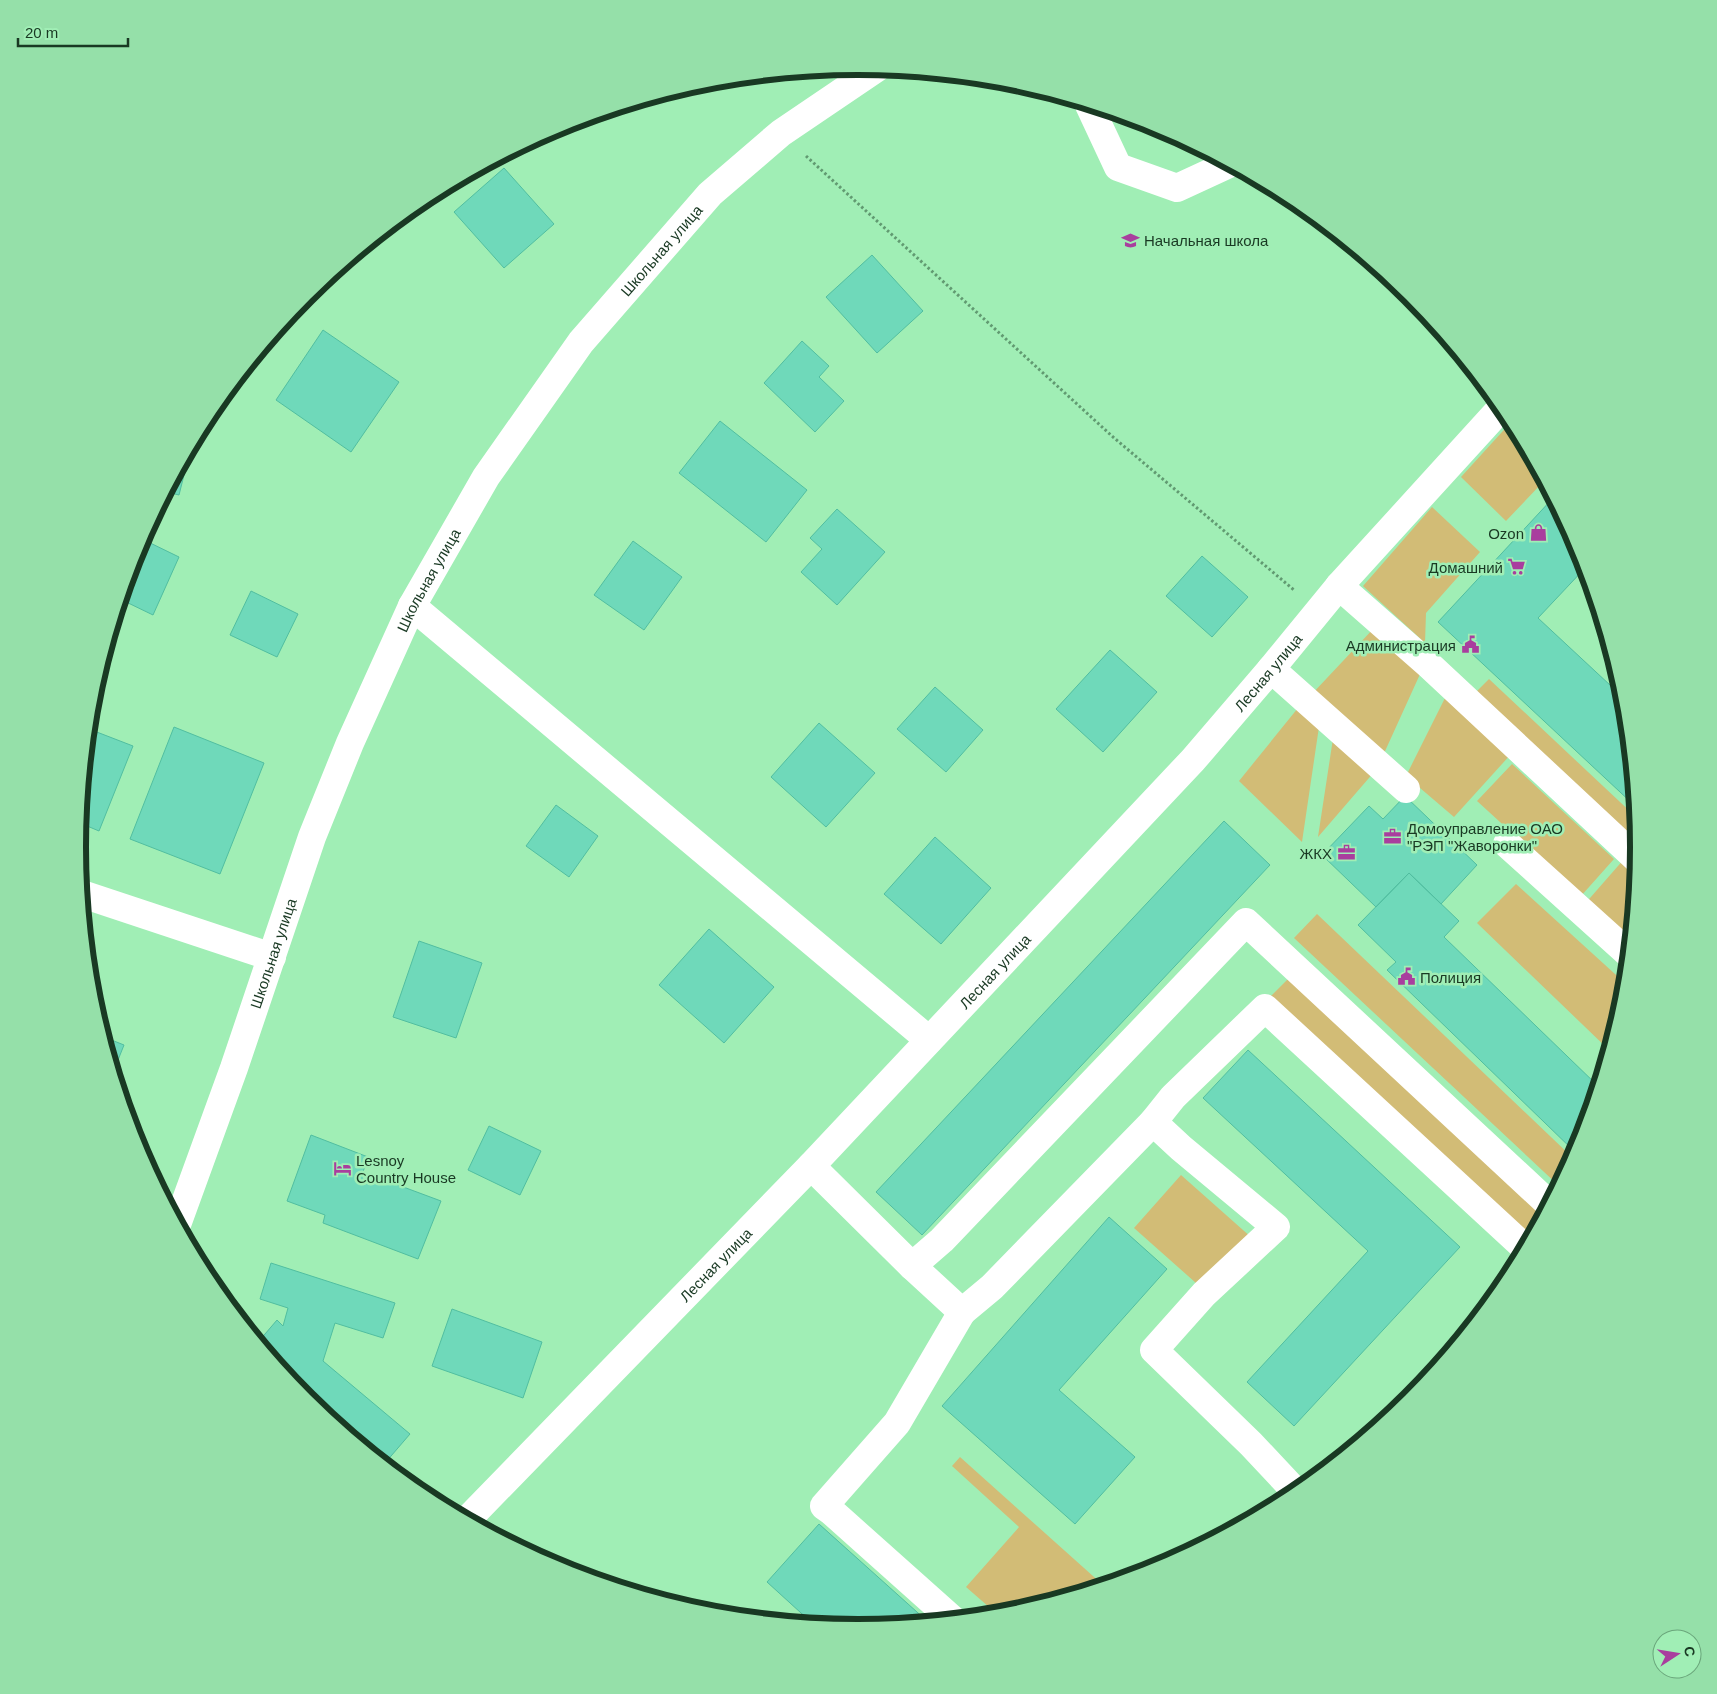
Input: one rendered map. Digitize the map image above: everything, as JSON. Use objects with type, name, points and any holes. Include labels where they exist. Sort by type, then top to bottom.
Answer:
[{"type":"street","name":"Школьная улица","points":[[180,1215],[234,1068],[316,829],[350,743],[412,606],[486,477],[581,342],[710,194],[781,133],[866,75]]},
{"type":"street","points":[[1092,111],[1118,166],[1178,188],[1223,167]]},
{"type":"street","name":"Лесная улица","points":[[471,1516],[811,1166],[1193,760],[1339,586],[1496,413]]},
{"type":"street","points":[[1339,586],[1429,665],[1630,852]]},
{"type":"street","points":[[412,606],[929,1040]]},
{"type":"street","points":[[1271,669],[1406,789]]},
{"type":"street","points":[[1507,844],[1624,949]]},
{"type":"street","points":[[88,896],[272,957]]},
{"type":"street","points":[[912,1266],[942,1240],[1246,922],[1545,1200]]},
{"type":"street","points":[[947,1613],[824,1506],[895,1425],[962,1312],[992,1287],[1153,1122],[1173,1097],[1265,1008],[1520,1244]]},
{"type":"street","points":[[1153,1122],[1181,1148],[1276,1227],[1204,1294],[1154,1350],[1251,1444],[1291,1486]]},
{"type":"street","points":[[811,1166],[912,1266],[962,1312]]},
{"type":"path","points":[[781,133],[1113,437],[1319,611]]},
{"type":"shaded area","points":[[1506,428],[1540,485],[1506,521],[1461,477]]},
{"type":"shaded area","points":[[1432,507],[1480,552],[1426,613],[1425,643],[1363,586]]},
{"type":"shaded area","points":[[1374,628],[1421,672],[1381,760],[1311,695]]},
{"type":"shaded area","points":[[1489,679],[1629,811],[1630,835],[1476,692]]},
{"type":"shaded area","points":[[1448,692],[1512,753],[1454,817],[1406,776]]},
{"type":"shaded area","points":[[1302,703],[1320,720],[1302,842],[1239,781]]},
{"type":"shaded area","points":[[1334,732],[1375,771],[1318,837]]},
{"type":"shaded area","points":[[1512,764],[1614,859],[1581,896],[1477,801]]},
{"type":"shaded area","points":[[1625,858],[1630,862],[1629,897],[1624,944],[1583,906]]},
{"type":"shaded area","points":[[1516,884],[1619,978],[1604,1046],[1477,923]]},
{"type":"shaded area","points":[[1317,914],[1567,1152],[1554,1181],[1294,938]]},
{"type":"shaded area","points":[[1292,975],[1541,1206],[1524,1237],[1269,998]]},
{"type":"shaded area","points":[[1181,1175],[1261,1246],[1214,1299],[1134,1228]]},
{"type":"shaded area","points":[[960,1457],[1098,1581],[1058,1593],[989,1607],[966,1587],[1019,1527],[952,1466]]},
{"type":"building","points":[[504,168],[554,224],[504,268],[454,212]]},
{"type":"building","points":[[872,255],[923,311],[877,353],[826,297]]},
{"type":"building","points":[[323,330],[399,382],[351,452],[276,400]]},
{"type":"building","points":[[802,341],[829,366],[819,377],[844,401],[815,432],[764,383]]},
{"type":"building","points":[[720,421],[807,490],[766,542],[679,473]]},
{"type":"building","points":[[185,470],[179,495],[173,493]]},
{"type":"building","points":[[1549,502],[1580,573],[1538,618],[1614,689],[1624,746],[1629,800],[1438,622]]},
{"type":"building","points":[[837,509],[885,552],[837,605],[801,572],[822,549],[810,538]]},
{"type":"building","points":[[633,541],[682,577],[644,630],[594,595]]},
{"type":"building","points":[[149,543],[179,557],[153,615],[126,602]]},
{"type":"building","points":[[1202,556],[1248,597],[1212,637],[1166,596]]},
{"type":"building","points":[[251,591],[298,614],[277,657],[230,635]]},
{"type":"building","points":[[1110,650],[1157,692],[1103,752],[1056,709]]},
{"type":"building","points":[[935,687],[983,730],[946,772],[897,729]]},
{"type":"building","points":[[819,723],[875,773],[826,827],[771,777]]},
{"type":"building","points":[[174,727],[264,763],[220,874],[130,839]]},
{"type":"building","points":[[95,731],[133,746],[99,831],[87,826]]},
{"type":"building","name":"Домоуправление ОАО \"РЭП \"Жаворонки\"","points":[[1405,796],[1477,865],[1441,904],[1409,873],[1376,907],[1322,855],[1369,806],[1383,819]]},
{"type":"building","points":[[556,805],[598,836],[569,877],[526,846]]},
{"type":"building","points":[[1224,821],[1270,865],[922,1235],[876,1192]]},
{"type":"building","points":[[935,837],[991,888],[941,944],[884,894]]},
{"type":"building","points":[[1409,873],[1459,921],[1444,937],[1594,1082],[1570,1147],[1387,970],[1396,962],[1358,925]]},
{"type":"building","points":[[709,929],[774,987],[724,1043],[659,985]]},
{"type":"building","points":[[419,941],[482,963],[456,1038],[393,1017]]},
{"type":"building","points":[[111,1040],[124,1045],[117,1062]]},
{"type":"building","points":[[1248,1050],[1460,1247],[1294,1426],[1247,1382],[1368,1251],[1203,1098]]},
{"type":"building","points":[[489,1126],[541,1151],[520,1195],[468,1170]]},
{"type":"building","points":[[311,1135],[368,1157],[363,1172],[441,1201],[418,1259],[323,1223],[325,1215],[287,1201]]},
{"type":"building","points":[[1109,1217],[1167,1269],[1059,1390],[1135,1457],[1075,1524],[942,1406]]},
{"type":"building","points":[[271,1263],[395,1303],[383,1338],[335,1323],[323,1361],[410,1434],[389,1459],[349,1427],[313,1393],[262,1337],[277,1320],[283,1326],[288,1308],[260,1299]]},
{"type":"building","points":[[452,1309],[542,1342],[523,1398],[432,1366]]},
{"type":"building","points":[[819,1524],[921,1616],[858,1619],[805,1617],[767,1582]]},
{"type":"place","name":"Начальная школа","points":[[1130,240]]},
{"type":"place","name":"Ozon","points":[[1538,533]]},
{"type":"place","name":"Домашний","points":[[1517,567]]},
{"type":"place","name":"Администрация","points":[[1470,645]]},
{"type":"place","name":"Домоуправление ОАО \"РЭП \"Жаворонки\"","points":[[1393,837]]},
{"type":"place","name":"ЖКХ","points":[[1346,853]]},
{"type":"place","name":"Полиция","points":[[1406,977]]},
{"type":"place","name":"Lesnoy Country House","points":[[342,1169]]}]
